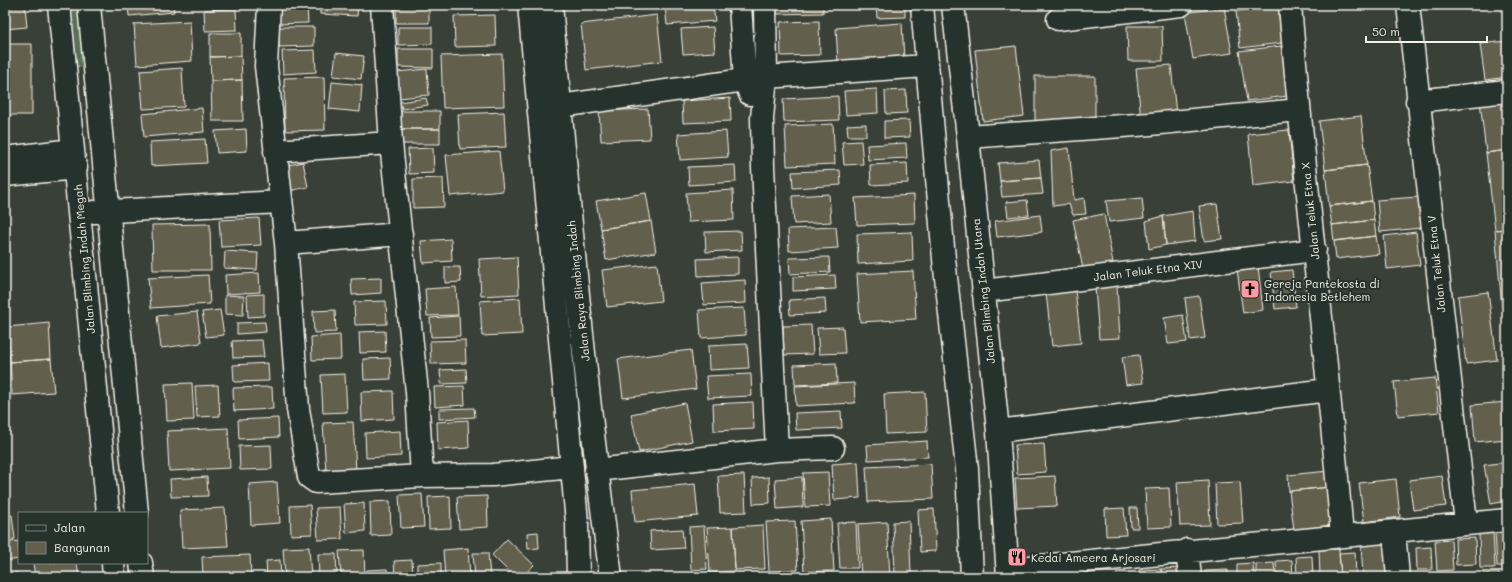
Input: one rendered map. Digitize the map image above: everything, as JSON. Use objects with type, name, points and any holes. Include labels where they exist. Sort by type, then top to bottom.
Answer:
[{"type":"street","name":"Jalan Blimbing Indah Megah","points":[[59,5],[108,512]]},
{"type":"street","points":[[89,5],[137,512]]},
{"type":"street","points":[[269,5],[266,66],[276,151],[280,202],[286,243],[298,409],[307,475],[312,481],[316,482],[422,476],[493,475],[572,467]]},
{"type":"street","points":[[382,5],[391,143],[417,392],[422,476]]},
{"type":"street","name":"Jalan Raya Blimbing Indah","points":[[529,5],[577,522],[578,577]]},
{"type":"street","name":"Jalan Raya Blimbing Indah","points":[[551,5],[596,470],[611,577]]},
{"type":"street","points":[[740,5],[744,81],[762,118]]},
{"type":"street","points":[[765,5],[766,77],[762,118],[778,450]]},
{"type":"street","points":[[922,5],[943,252],[967,469],[972,577]]},
{"type":"street","name":"Jalan Blimbing Indah Utara","points":[[952,5],[968,137],[982,291],[998,431],[1008,573]]},
{"type":"street","points":[[1058,19],[1181,5]]},
{"type":"street","name":"Jalan Teluk Etna X","points":[[1290,5],[1299,110],[1342,536]]},
{"type":"street","name":"Jalan Teluk Etna V","points":[[1408,5],[1417,100],[1466,523]]},
{"type":"street","points":[[560,106],[766,77],[926,66]]},
{"type":"street","points":[[66,87],[97,85]]},
{"type":"street","points":[[1417,100],[1507,91]]},
{"type":"street","points":[[968,137],[1150,124],[1299,110]]},
{"type":"street","points":[[276,151],[391,143]]},
{"type":"street","points":[[5,158],[74,159]]},
{"type":"street","points":[[5,175],[74,159]]},
{"type":"street","points":[[80,213],[108,210],[280,202]]},
{"type":"street","points":[[286,243],[400,234]]},
{"type":"street","name":"Jalan Teluk Etna XIV","points":[[982,291],[1314,250]]},
{"type":"street","points":[[998,431],[1328,390]]},
{"type":"street","points":[[596,470],[778,450],[833,448]]},
{"type":"street","points":[[1008,573],[1188,550],[1507,520]]},
{"type":"street","points":[[1394,531],[1398,577]]},
{"type":"street","points":[[1188,550],[1190,577]]},
{"type":"street","points":[[113,564],[114,577]]},
{"type":"street","points":[[142,564],[143,577]]},
{"type":"green space","points":[[68,5],[80,5],[84,65],[79,67],[74,64]]},
{"type":"building","points":[[5,5],[25,5],[27,27],[5,29]]},
{"type":"building","points":[[128,5],[173,5],[174,12],[129,16]]},
{"type":"building","points":[[277,5],[307,5],[308,23],[277,24]]},
{"type":"building","points":[[320,5],[358,5],[357,16],[320,14]]},
{"type":"building","points":[[396,5],[429,5],[429,23],[396,23]]},
{"type":"building","points":[[494,5],[494,7],[435,6]]},
{"type":"building","points":[[665,5],[713,5],[715,21],[667,25]]},
{"type":"building","points":[[777,5],[823,5],[823,13],[777,14]]},
{"type":"building","points":[[876,5],[905,5],[905,17],[877,18]]},
{"type":"building","points":[[1224,7],[1232,53],[1193,59],[1185,13]]},
{"type":"building","points":[[1278,7],[1282,43],[1240,48],[1236,11]]},
{"type":"building","points":[[236,9],[237,30],[205,31],[204,10]]},
{"type":"building","points":[[495,15],[496,46],[455,47],[454,16]]},
{"type":"building","points":[[657,15],[662,61],[586,70],[581,24]]},
{"type":"building","points":[[190,21],[192,61],[137,65],[134,24]]},
{"type":"building","points":[[819,21],[820,55],[781,56],[780,22]]},
{"type":"building","points":[[902,23],[904,59],[838,63],[836,28]]},
{"type":"building","points":[[1127,26],[1162,26],[1163,61],[1128,61]]},
{"type":"building","points":[[279,27],[314,27],[314,46],[279,47]]},
{"type":"building","points":[[398,27],[432,27],[432,44],[398,45]]},
{"type":"building","points":[[713,27],[715,52],[683,54],[681,29]]},
{"type":"building","points":[[210,33],[241,33],[241,56],[210,57]]},
{"type":"building","points":[[1507,41],[1507,77],[1485,80],[1480,44]]},
{"type":"building","points":[[5,44],[32,44],[32,115],[5,115]]},
{"type":"building","points":[[1016,46],[1024,116],[983,121],[975,50]]},
{"type":"building","points":[[1281,46],[1288,96],[1247,101],[1239,51]]},
{"type":"building","points":[[398,49],[433,49],[433,68],[398,67]]},
{"type":"building","points":[[315,50],[316,72],[283,74],[282,51]]},
{"type":"building","points":[[336,53],[364,56],[361,79],[333,76]]},
{"type":"building","points":[[502,54],[504,106],[443,108],[441,56]]},
{"type":"building","points":[[241,56],[242,80],[211,81],[210,57]]},
{"type":"building","points":[[1171,65],[1176,115],[1141,119],[1136,68]]},
{"type":"building","points":[[182,68],[184,107],[143,109],[140,71]]},
{"type":"building","points":[[427,69],[429,95],[399,98],[396,72]]},
{"type":"building","points":[[1035,76],[1095,76],[1095,128],[1035,127]]},
{"type":"building","points":[[324,77],[325,130],[285,131],[284,78]]},
{"type":"building","points":[[242,80],[243,121],[212,121],[211,81]]},
{"type":"building","points":[[332,82],[362,85],[360,112],[329,109]]},
{"type":"building","points":[[877,89],[878,113],[846,115],[844,91]]},
{"type":"building","points":[[906,90],[907,113],[886,114],[885,91]]},
{"type":"building","points":[[838,96],[839,120],[784,122],[783,99]]},
{"type":"building","points":[[426,98],[428,105],[402,109],[400,102]]},
{"type":"building","points":[[730,98],[731,121],[683,123],[682,101]]},
{"type":"building","points":[[1507,98],[1507,150],[1486,153],[1480,101]]},
{"type":"building","points":[[202,108],[204,132],[144,137],[142,114]]},
{"type":"building","points":[[648,109],[650,139],[601,141],[599,111]]},
{"type":"building","points":[[401,111],[440,111],[440,129],[401,129]]},
{"type":"building","points":[[504,112],[506,147],[460,149],[458,114]]},
{"type":"building","points":[[1361,116],[1367,165],[1325,170],[1319,121]]},
{"type":"building","points":[[909,120],[910,137],[884,138],[884,121]]},
{"type":"building","points":[[833,124],[835,164],[787,166],[785,126]]},
{"type":"building","points":[[866,124],[866,136],[848,136],[847,125]]},
{"type":"building","points":[[246,129],[247,151],[217,153],[215,131]]},
{"type":"building","points":[[401,129],[440,129],[440,144],[401,144]]},
{"type":"building","points":[[1289,130],[1294,181],[1253,186],[1248,134]]},
{"type":"building","points":[[726,131],[728,157],[680,160],[678,134]]},
{"type":"building","points":[[205,139],[207,163],[151,166],[150,142]]},
{"type":"building","points":[[861,141],[863,164],[844,165],[842,142]]},
{"type":"building","points":[[906,143],[907,158],[868,160],[867,145]]},
{"type":"building","points":[[433,148],[434,173],[409,174],[408,149]]},
{"type":"building","points":[[1069,148],[1074,200],[1084,198],[1086,214],[1073,215],[1069,204],[1053,206],[1051,151]]},
{"type":"building","points":[[1507,150],[1507,229],[1495,230],[1486,153]]},
{"type":"building","points":[[499,151],[503,191],[450,196],[446,155]]},
{"type":"building","points":[[1039,160],[1041,178],[1000,181],[998,163]]},
{"type":"building","points":[[303,162],[308,187],[289,191],[284,166]]},
{"type":"building","points":[[907,163],[908,183],[871,185],[870,165]]},
{"type":"building","points":[[735,165],[736,182],[689,185],[688,167]]},
{"type":"building","points":[[1367,165],[1372,201],[1329,206],[1325,170]]},
{"type":"building","points":[[840,170],[841,185],[793,188],[792,172]]},
{"type":"building","points":[[443,178],[444,207],[413,208],[413,179]]},
{"type":"building","points":[[1041,178],[1043,194],[1002,197],[1000,181]]},
{"type":"building","points":[[733,190],[734,220],[688,222],[686,193]]},
{"type":"building","points":[[646,193],[651,221],[601,229],[596,201]]},
{"type":"building","points":[[829,194],[831,222],[794,224],[792,196]]},
{"type":"building","points":[[914,195],[915,223],[857,225],[855,198]]},
{"type":"building","points":[[1418,197],[1421,228],[1380,232],[1377,200]]},
{"type":"building","points":[[1142,198],[1144,218],[1109,222],[1106,201]]},
{"type":"building","points":[[1027,200],[1029,215],[1008,217],[1006,202]]},
{"type":"building","points":[[1372,201],[1374,220],[1332,225],[1329,206]]},
{"type":"building","points":[[1217,204],[1222,239],[1204,241],[1199,206]]},
{"type":"building","points":[[1193,211],[1195,241],[1166,245],[1163,216]]},
{"type":"building","points":[[1104,214],[1113,263],[1083,269],[1073,220]]},
{"type":"building","points":[[1040,215],[1042,232],[997,237],[995,221]]},
{"type":"building","points":[[1163,216],[1166,245],[1149,249],[1146,221]]},
{"type":"building","points":[[259,218],[261,245],[221,247],[219,220]]},
{"type":"building","points":[[1374,220],[1376,236],[1334,241],[1332,225]]},
{"type":"building","points":[[651,221],[656,252],[606,260],[601,229]]},
{"type":"building","points":[[210,224],[211,270],[153,270],[152,225]]},
{"type":"building","points":[[836,227],[838,248],[789,251],[788,229]]},
{"type":"building","points":[[1507,229],[1507,307],[1502,308],[1495,230]]},
{"type":"building","points":[[741,231],[742,250],[706,252],[705,232]]},
{"type":"building","points":[[912,232],[913,261],[858,264],[857,234]]},
{"type":"building","points":[[1416,232],[1420,265],[1387,269],[1384,236]]},
{"type":"building","points":[[1376,236],[1379,254],[1336,259],[1334,241]]},
{"type":"building","points":[[451,239],[452,261],[423,263],[421,241]]},
{"type":"building","points":[[225,251],[258,253],[257,270],[224,268]]},
{"type":"building","points":[[517,257],[519,294],[481,296],[479,259]]},
{"type":"building","points":[[738,257],[738,274],[698,276],[697,259]]},
{"type":"building","points":[[829,257],[830,272],[790,274],[789,258]]},
{"type":"building","points":[[657,264],[661,301],[607,307],[602,270]]},
{"type":"building","name":"Gereja Pantekosta di Indonesia Betlehem","points":[[1258,266],[1263,310],[1243,313],[1237,269]]},
{"type":"building","points":[[445,267],[460,267],[461,282],[445,283]]},
{"type":"building","points":[[1292,270],[1296,307],[1275,309],[1271,272]]},
{"type":"building","points":[[913,271],[916,319],[860,322],[857,274]]},
{"type":"building","points":[[259,273],[260,292],[226,294],[225,275]]},
{"type":"building","points":[[208,275],[210,304],[151,308],[148,278]]},
{"type":"building","points":[[835,275],[836,289],[793,291],[793,277]]},
{"type":"building","points":[[381,278],[381,293],[352,295],[351,279]]},
{"type":"building","points":[[745,280],[746,303],[704,305],[702,283]]},
{"type":"building","points":[[1117,286],[1120,338],[1099,339],[1095,287]]},
{"type":"building","points":[[456,287],[458,315],[427,316],[425,289]]},
{"type":"building","points":[[1075,290],[1081,343],[1052,346],[1046,293]]},
{"type":"building","points":[[1488,292],[1497,360],[1466,364],[1458,296]]},
{"type":"building","points":[[264,294],[264,316],[248,317],[247,295]]},
{"type":"building","points":[[225,295],[244,296],[243,315],[225,314]]},
{"type":"building","points":[[1199,296],[1205,338],[1190,340],[1185,298]]},
{"type":"building","points":[[520,298],[522,334],[482,336],[480,301]]},
{"type":"building","points":[[825,298],[826,313],[790,315],[789,300]]},
{"type":"building","points":[[386,301],[387,324],[355,325],[354,302]]},
{"type":"building","points":[[744,308],[746,335],[701,338],[699,310]]},
{"type":"building","points":[[220,310],[224,335],[206,337],[202,312]]},
{"type":"building","points":[[335,310],[336,332],[314,333],[313,311]]},
{"type":"building","points":[[197,312],[201,343],[161,348],[157,316]]},
{"type":"building","points":[[1183,315],[1187,342],[1168,344],[1164,318]]},
{"type":"building","points":[[459,316],[460,336],[431,337],[430,318]]},
{"type":"building","points":[[265,322],[266,332],[237,334],[237,323]]},
{"type":"building","points":[[49,323],[51,359],[10,362],[7,327]]},
{"type":"building","points":[[811,325],[813,354],[784,355],[783,326]]},
{"type":"building","points":[[843,327],[845,353],[819,354],[817,328]]},
{"type":"building","points":[[385,331],[386,352],[360,353],[359,332]]},
{"type":"building","points":[[340,335],[341,359],[312,360],[311,337]]},
{"type":"building","points":[[262,340],[264,357],[233,358],[232,341]]},
{"type":"building","points":[[465,340],[466,363],[431,364],[430,341]]},
{"type":"building","points":[[747,344],[749,368],[709,370],[708,346]]},
{"type":"building","points":[[691,350],[696,389],[623,398],[618,359]]},
{"type":"building","points":[[1139,355],[1143,383],[1126,385],[1122,357]]},
{"type":"building","points":[[390,358],[391,379],[364,380],[363,359]]},
{"type":"building","points":[[51,359],[54,392],[12,395],[10,362]]},
{"type":"building","points":[[268,363],[269,381],[234,382],[233,365]]},
{"type":"building","points":[[836,363],[837,383],[795,385],[794,365]]},
{"type":"building","points":[[466,369],[467,383],[441,384],[440,370]]},
{"type":"building","points":[[345,374],[347,412],[323,413],[321,375]]},
{"type":"building","points":[[751,374],[752,396],[708,398],[706,376]]},
{"type":"building","points":[[1435,378],[1439,412],[1398,416],[1394,382]]},
{"type":"building","points":[[192,383],[194,420],[167,421],[165,384]]},
{"type":"building","points":[[854,383],[855,403],[796,406],[795,386]]},
{"type":"building","points":[[218,385],[220,416],[197,417],[195,386]]},
{"type":"building","points":[[464,386],[465,405],[435,407],[434,387]]},
{"type":"building","points":[[272,387],[273,409],[234,411],[233,388]]},
{"type":"building","points":[[393,391],[394,419],[362,421],[361,392]]},
{"type":"building","points":[[925,392],[927,432],[886,434],[884,394]]},
{"type":"building","points":[[753,402],[754,429],[714,431],[713,404]]},
{"type":"building","points":[[1507,402],[1507,439],[1475,442],[1472,405]]},
{"type":"building","points":[[685,403],[692,441],[639,452],[631,414]]},
{"type":"building","points":[[474,408],[475,417],[439,419],[439,409]]},
{"type":"building","points":[[841,411],[842,428],[796,430],[795,413]]},
{"type":"building","points":[[278,418],[279,437],[239,439],[238,420]]},
{"type":"building","points":[[468,420],[469,448],[438,450],[437,422]]},
{"type":"building","points":[[353,422],[356,470],[326,472],[323,423]]},
{"type":"building","points":[[228,428],[230,468],[169,471],[167,431]]},
{"type":"building","points":[[400,431],[401,456],[366,458],[365,433]]},
{"type":"building","points":[[927,441],[928,457],[868,460],[867,445]]},
{"type":"building","points":[[1044,444],[1046,472],[1017,474],[1015,445]]},
{"type":"building","points":[[271,445],[272,469],[240,470],[239,446]]},
{"type":"building","points":[[858,462],[860,498],[834,500],[832,464]]},
{"type":"building","points":[[1507,462],[1507,501],[1491,504],[1484,465]]},
{"type":"building","points":[[931,464],[933,499],[868,502],[866,467]]},
{"type":"building","points":[[1329,471],[1331,487],[1289,491],[1288,475]]},
{"type":"building","points":[[828,472],[830,506],[805,507],[803,473]]},
{"type":"building","points":[[744,475],[746,512],[720,513],[718,476]]},
{"type":"building","points":[[1055,476],[1057,506],[1017,508],[1015,478]]},
{"type":"building","points":[[1442,476],[1446,506],[1413,510],[1409,480]]},
{"type":"building","points":[[207,477],[208,496],[171,497],[170,479]]},
{"type":"building","points":[[769,477],[770,503],[753,504],[752,478]]},
{"type":"building","points":[[802,477],[803,507],[777,509],[775,479]]},
{"type":"building","points":[[1396,479],[1400,517],[1364,522],[1359,483]]},
{"type":"building","points":[[1208,480],[1210,525],[1180,526],[1177,482]]},
{"type":"building","points":[[277,482],[280,523],[251,525],[249,484]]},
{"type":"building","points":[[1240,482],[1243,523],[1217,524],[1215,483]]},
{"type":"building","points":[[695,484],[698,516],[635,522],[632,490]]},
{"type":"building","points":[[1331,487],[1335,525],[1294,530],[1289,491]]},
{"type":"building","points":[[1169,488],[1171,527],[1147,528],[1145,489]]},
{"type":"building","points":[[422,494],[424,527],[401,528],[399,495]]},
{"type":"building","points":[[450,496],[451,528],[429,529],[428,497]]},
{"type":"building","points":[[487,496],[488,527],[459,529],[457,497]]},
{"type":"building","points":[[390,501],[391,535],[371,536],[370,502]]},
{"type":"building","points":[[364,503],[365,531],[346,533],[344,504]]},
{"type":"building","points":[[310,505],[312,534],[291,535],[290,506]]},
{"type":"building","points":[[340,507],[342,539],[318,540],[316,508]]},
{"type":"building","points":[[225,508],[228,546],[182,548],[180,510]]},
{"type":"building","points":[[1124,508],[1126,535],[1106,536],[1105,509]]},
{"type":"building","points":[[1130,508],[1137,508],[1138,528],[1131,528]]},
{"type":"building","points":[[934,509],[936,551],[920,552],[918,510]]},
{"type":"building","points":[[12,515],[15,539],[5,540],[5,516]]},
{"type":"building","points":[[831,519],[834,571],[804,572],[801,521]]},
{"type":"building","points":[[795,521],[798,570],[769,571],[766,522]]},
{"type":"building","points":[[909,521],[911,575],[895,576],[893,522]]},
{"type":"building","points":[[856,522],[858,568],[840,568],[837,523]]},
{"type":"building","points":[[887,522],[890,577],[861,577],[858,524]]},
{"type":"building","points":[[763,525],[765,569],[735,570],[733,527]]},
{"type":"building","points":[[704,526],[707,569],[691,570],[689,527]]},
{"type":"building","points":[[733,527],[735,571],[710,573],[707,528]]},
{"type":"building","points":[[682,529],[684,548],[651,550],[650,531]]},
{"type":"building","points":[[538,532],[539,548],[528,549],[527,533]]},
{"type":"building","points":[[1495,532],[1507,532],[1507,566],[1497,566]]},
{"type":"building","points":[[1493,533],[1495,568],[1480,568],[1479,534]]},
{"type":"building","points":[[1475,538],[1476,564],[1456,565],[1455,539]]},
{"type":"building","points":[[507,539],[534,565],[522,577],[514,577],[492,555]]},
{"type":"building","points":[[1451,540],[1453,570],[1437,571],[1435,541]]},
{"type":"building","points":[[18,541],[18,559],[5,561],[5,543]]},
{"type":"building","points":[[1384,544],[1386,575],[1363,576],[1361,545]]},
{"type":"building","points":[[309,547],[311,577],[285,577],[283,548]]},
{"type":"building","points":[[1431,547],[1432,570],[1417,570],[1416,548]]},
{"type":"building","points":[[468,548],[470,577],[445,577],[443,550]]},
{"type":"building","points":[[1339,549],[1341,577],[1320,577],[1319,550]]},
{"type":"building","points":[[364,550],[365,577],[341,577],[339,551]]},
{"type":"building","points":[[1355,552],[1356,577],[1341,577],[1339,553]]},
{"type":"building","points":[[473,553],[488,553],[490,577],[475,577]]},
{"type":"building","points":[[318,554],[336,554],[337,577],[319,577]]},
{"type":"building","points":[[250,555],[251,577],[203,577],[202,557]]},
{"type":"building","points":[[1312,556],[1313,577],[1297,577],[1296,557]]},
{"type":"building","points":[[280,560],[281,577],[267,577],[266,561]]},
{"type":"building","points":[[412,560],[413,577],[395,577],[394,561]]},
{"type":"building","points":[[1292,560],[1293,577],[1277,577],[1276,561]]},
{"type":"building","points":[[441,563],[441,577],[417,577],[417,564]]},
{"type":"building","points":[[1253,563],[1254,577],[1237,577],[1237,564]]},
{"type":"building","points":[[1274,563],[1275,577],[1256,577],[1256,564]]},
{"type":"building","points":[[33,564],[77,564],[79,577],[35,577]]},
{"type":"building","points":[[1181,568],[1182,577],[1162,577],[1161,569]]},
{"type":"building","points":[[387,569],[388,577],[367,577],[367,570]]},
{"type":"building","points":[[1161,569],[1162,577],[1140,577],[1139,570]]},
{"type":"building","points":[[1228,570],[1228,577],[1205,577],[1205,571]]},
{"type":"building","points":[[18,573],[19,577],[5,577],[5,574]]},
{"type":"building","points":[[1499,573],[1499,577],[1482,577],[1482,574]]},
{"type":"building","points":[[1132,574],[1132,577],[1116,577],[1116,575]]},
{"type":"building","points":[[497,575],[507,575],[507,577],[497,577]]},
{"type":"building","points":[[1457,575],[1457,577],[1437,577],[1437,576]]},
{"type":"place","name":"Gereja Pantekosta di Indonesia Betlehem","points":[[1250,289]]},
{"type":"place","name":"Kedai Ameera Arjosari","points":[[1017,557]]}]
